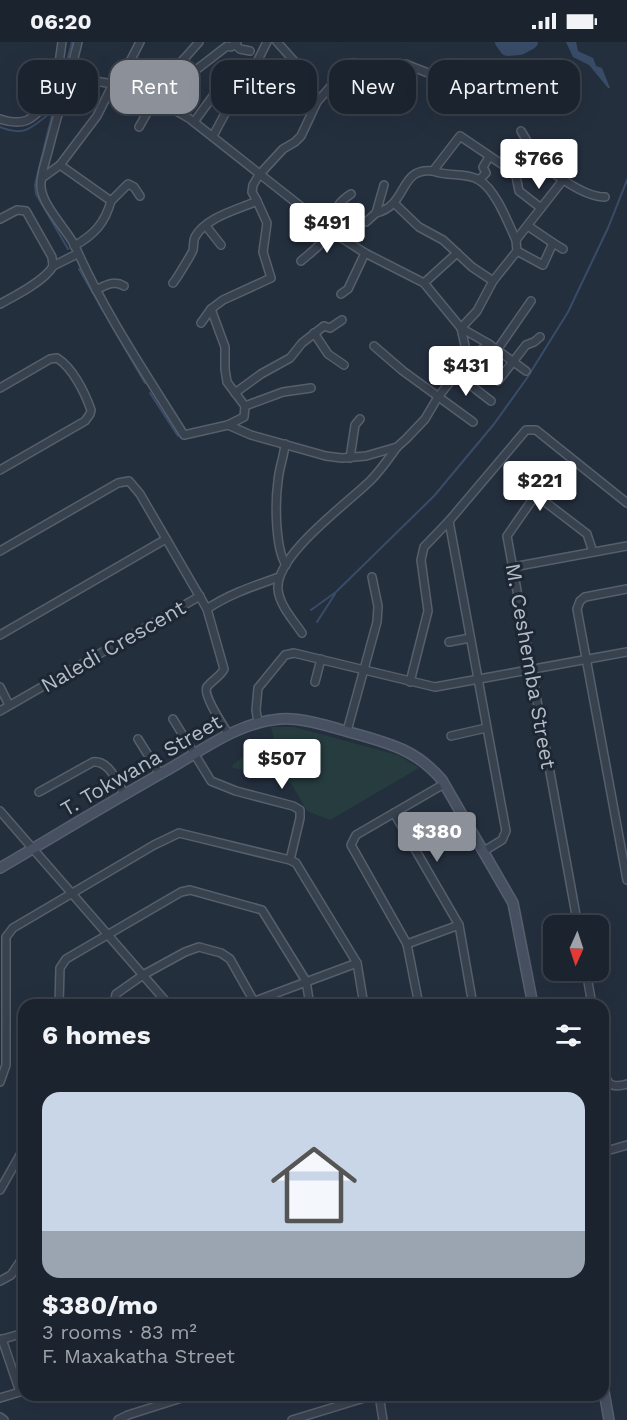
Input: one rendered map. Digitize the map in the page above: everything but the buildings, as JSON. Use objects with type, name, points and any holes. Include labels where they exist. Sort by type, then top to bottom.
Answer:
[{"type":"street","points":[[60,60],[62,42]]},
{"type":"street","points":[[73,60],[78,42]]},
{"type":"street","points":[[130,60],[140,42]]},
{"type":"street","points":[[184,59],[199,42]]},
{"type":"street","points":[[213,136],[242,84],[253,70],[267,42]]},
{"type":"street","points":[[277,42],[293,60]]},
{"type":"street","points":[[199,67],[220,50],[236,43],[240,49],[250,51]]},
{"type":"street","points":[[201,322],[211,309],[223,300],[271,278],[263,252],[267,223],[252,192],[252,184],[283,149],[301,136],[317,102],[351,63],[356,62],[379,73],[390,75],[401,64],[428,73]]},
{"type":"street","points":[[42,178],[60,165],[110,95]]},
{"type":"street","points":[[194,122],[211,99]]},
{"type":"street","points":[[0,119],[14,123],[27,121],[38,114]]},
{"type":"street","points":[[59,114],[42,178],[41,190],[74,246],[96,290],[184,435],[228,425],[244,417],[245,406],[226,382],[225,347],[211,309]]},
{"type":"street","points":[[139,127],[146,114]]},
{"type":"street","points":[[180,114],[213,136],[337,235],[365,253],[424,283],[461,328],[489,344],[526,371]]},
{"type":"street","points":[[521,131],[537,158],[563,180],[591,195],[605,197]]},
{"type":"street","points":[[433,171],[460,136],[513,173],[517,179],[519,191],[541,208]]},
{"type":"street","points":[[479,180],[486,173],[483,166],[489,157]]},
{"type":"street","points":[[60,165],[111,201]]},
{"type":"street","points":[[337,235],[355,220],[366,222],[376,213],[390,208],[395,204],[413,175],[420,170],[479,180],[496,199],[516,240],[517,251],[493,281],[483,301],[461,328]]},
{"type":"street","points":[[516,240],[563,180]]},
{"type":"street","points":[[74,246],[99,227],[108,214],[111,201],[128,184],[132,184],[140,196]]},
{"type":"street","points":[[376,213],[384,185]]},
{"type":"street","points":[[301,261],[322,242],[330,230],[335,211],[351,194]]},
{"type":"street","points":[[173,283],[193,252],[194,238],[206,226],[217,217],[257,201]]},
{"type":"street","points":[[395,204],[412,222],[443,240],[472,267],[493,281]]},
{"type":"street","points":[[0,219],[17,210],[26,211],[52,257],[53,266]]},
{"type":"street","points":[[206,226],[221,244]]},
{"type":"street","points":[[528,226],[563,249]]},
{"type":"street","points":[[517,251],[543,264],[553,243]]},
{"type":"street","points":[[341,294],[348,289],[365,253]]},
{"type":"street","points":[[424,283],[457,253]]},
{"type":"street","points":[[0,304],[39,280],[53,266],[77,254]]},
{"type":"street","points":[[96,290],[111,283],[124,286]]},
{"type":"street","points":[[497,350],[531,301]]},
{"type":"street","points":[[235,393],[261,374],[290,358],[302,343],[324,326],[330,328],[342,320]]},
{"type":"street","points":[[461,328],[468,359]]},
{"type":"street","points":[[314,333],[328,354],[344,365]]},
{"type":"street","points":[[498,381],[526,345],[540,337]]},
{"type":"street","points":[[302,633],[280,598],[279,577],[286,565],[301,544],[374,477],[397,447],[416,430],[468,359],[489,344]]},
{"type":"street","points":[[374,346],[383,356],[472,422]]},
{"type":"street","points":[[0,388],[50,358],[57,358],[70,372],[91,410],[85,421],[0,470]]},
{"type":"street","points":[[456,374],[491,401]]},
{"type":"street","points":[[245,406],[283,392],[310,388]]},
{"type":"street","points":[[350,458],[355,425],[360,419]]},
{"type":"street","points":[[228,425],[251,435],[326,456],[350,458],[397,447]]},
{"type":"street","points":[[410,682],[428,611],[421,560],[422,551],[521,434],[529,428],[536,430],[627,503]]},
{"type":"street","points":[[285,444],[278,482],[277,528],[281,556],[286,565]]},
{"type":"street","name":"Naledi Crescent","points":[[0,551],[118,483],[131,482],[200,596],[0,711]]},
{"type":"street","name":"M. Ceshemba Street","points":[[576,915],[507,539],[508,532],[534,498],[544,500],[587,534],[593,552]]},
{"type":"street","points":[[449,521],[506,831],[502,840],[484,851]]},
{"type":"street","points":[[0,634],[166,539]]},
{"type":"street","points":[[513,567],[627,546]]},
{"type":"street","points":[[207,609],[243,590],[279,577]]},
{"type":"street","points":[[347,731],[378,613],[372,577]]},
{"type":"street","points":[[627,589],[585,597],[577,609],[627,880]]},
{"type":"street","points":[[200,596],[207,609],[224,669],[220,676],[207,686],[206,691],[229,735]]},
{"type":"street","points":[[449,642],[470,638]]},
{"type":"street","points":[[258,722],[256,710],[258,688],[285,655],[294,653],[435,687],[627,652]]},
{"type":"street","points":[[315,682],[321,659]]},
{"type":"street","points":[[0,687],[9,705]]},
{"type":"street","name":"T. Tokwana Street","points":[[0,868],[194,754],[258,722],[282,718],[295,719],[347,731],[405,749],[427,763],[444,784],[484,851],[515,910],[532,999]]},
{"type":"street","points":[[172,719],[205,774],[215,784],[300,810],[290,860]]},
{"type":"street","points":[[451,736],[486,728]]},
{"type":"street","points":[[138,738],[160,774]]},
{"type":"street","points":[[39,792],[93,762],[99,761],[105,764],[125,795]]},
{"type":"street","points":[[418,999],[407,944],[351,845],[356,835],[444,784]]},
{"type":"street","points":[[0,812],[164,999]]},
{"type":"street","points":[[394,813],[459,925],[472,999]]},
{"type":"street","points":[[0,1082],[6,1065],[6,937],[13,928],[154,845],[179,833],[296,863],[357,963],[363,999]]},
{"type":"street","points":[[60,999],[59,975],[62,963],[181,892],[195,891],[262,910],[306,981],[309,999]]},
{"type":"street","points":[[407,944],[459,925]]},
{"type":"street","points":[[115,999],[116,994],[142,975],[194,948],[221,953],[230,959],[254,999]]},
{"type":"street","points":[[265,999],[306,981],[357,963]]},
{"type":"street","points":[[588,981],[591,999]]},
{"type":"street","points":[[609,1083],[613,1086],[624,1085]]},
{"type":"street","points":[[609,1150],[627,1145]]},
{"type":"street","points":[[0,1190],[18,1158]]},
{"type":"street","points":[[0,1281],[8,1278],[18,1266]]},
{"type":"street","points":[[18,1335],[1,1340],[18,1381]]},
{"type":"street","points":[[0,1398],[18,1392]]},
{"type":"street","points":[[118,1420],[171,1401]]},
{"type":"street","points":[[292,1420],[356,1401]]},
{"type":"street","points":[[378,1401],[383,1420]]},
{"type":"street","points":[[606,1401],[609,1420]]},
{"type":"street","points":[[0,1417],[4,1420]]},
{"type":"green space","points":[[271,727],[294,727],[398,755],[419,768],[330,820],[307,811],[291,783],[231,767],[246,755],[275,744]]},
{"type":"water","points":[[566,42],[576,42],[578,51],[593,58],[596,66],[602,68],[610,88],[589,65],[573,57]]},
{"type":"waterway","points":[[67,60],[72,42]]},
{"type":"waterway","points":[[502,42],[507,49],[520,48],[531,42]]},
{"type":"waterway","points":[[0,127],[23,131],[49,114]]},
{"type":"waterway","points":[[52,114],[35,185],[36,194],[68,249]]},
{"type":"waterway","points":[[311,610],[336,592],[434,496],[494,424],[527,378],[568,312],[608,228],[627,180]]},
{"type":"waterway","points":[[79,269],[145,383]]},
{"type":"waterway","points":[[150,393],[178,436]]},
{"type":"waterway","points":[[317,622],[335,594]]}]
